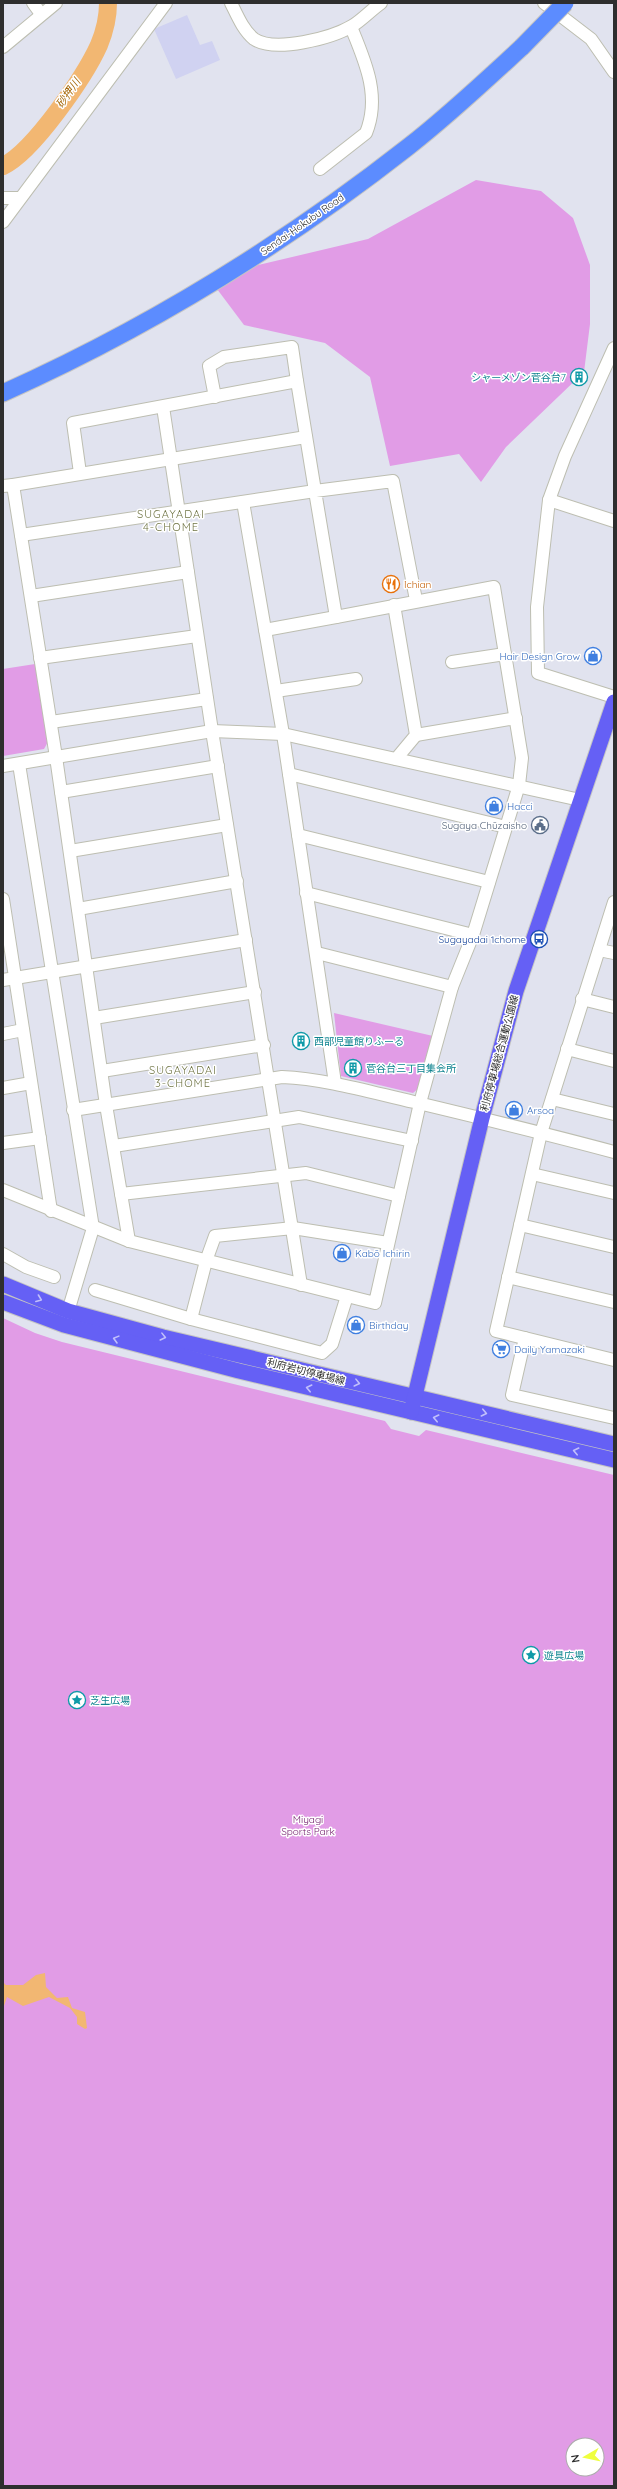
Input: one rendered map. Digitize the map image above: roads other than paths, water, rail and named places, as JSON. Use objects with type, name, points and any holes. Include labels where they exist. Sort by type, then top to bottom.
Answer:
[{"type":"highway","name":"Sendai-Hokubu Road","points":[[3,393],[117,338],[198,293],[274,244],[410,146],[522,47],[565,3]]},
{"type":"main road","name":"利府停車場総合運動公園線","points":[[413,1405],[482,1118],[516,991],[614,702]]},
{"type":"main road","name":"利府岩切停車場線","points":[[3,1284],[68,1311],[614,1460]]},
{"type":"main road","name":"利府岩切停車場線","points":[[3,1302],[64,1325],[239,1371],[614,1444]]},
{"type":"street","points":[[33,3],[41,14]]},
{"type":"street","points":[[3,47],[56,3]]},
{"type":"street","points":[[3,222],[19,198],[166,3]]},
{"type":"street","points":[[230,3],[241,24],[254,38],[265,44],[288,45],[322,37],[351,27],[381,3]]},
{"type":"street","points":[[544,3],[591,39],[614,72]]},
{"type":"street","points":[[320,169],[366,133],[369,126],[372,86],[351,27]]},
{"type":"street","points":[[3,198],[19,198]]},
{"type":"street","points":[[215,397],[209,366],[224,357],[292,347],[336,617]]},
{"type":"street","points":[[614,348],[565,456],[549,500],[537,607],[538,673],[614,697]]},
{"type":"street","points":[[80,473],[73,423],[297,382]]},
{"type":"street","points":[[163,407],[212,731],[302,1285]]},
{"type":"street","points":[[129,1241],[106,1105],[56,757],[21,535],[8,485],[306,437]]},
{"type":"street","points":[[21,535],[315,491],[393,481],[416,600]]},
{"type":"street","points":[[549,500],[614,521]]},
{"type":"street","points":[[243,502],[283,734],[306,893],[317,953],[335,1083]]},
{"type":"street","points":[[30,596],[188,572]]},
{"type":"street","points":[[3,1191],[129,1241],[375,1303],[420,1103],[452,987],[473,935],[520,785],[522,758],[516,718],[494,587],[416,600],[265,630]]},
{"type":"street","points":[[394,605],[416,735]]},
{"type":"street","points":[[40,658],[198,636]]},
{"type":"street","points":[[452,662],[505,654]]},
{"type":"street","points":[[276,691],[356,679]]},
{"type":"street","points":[[50,722],[207,699]]},
{"type":"street","points":[[396,759],[416,735],[516,718]]},
{"type":"street","points":[[3,766],[212,731],[283,734],[520,785],[580,800]]},
{"type":"street","points":[[19,764],[93,1228],[64,1325]]},
{"type":"street","points":[[61,792],[218,766]]},
{"type":"street","points":[[289,774],[506,827]]},
{"type":"street","points":[[70,851],[227,825]]},
{"type":"street","points":[[298,835],[489,882]]},
{"type":"street","points":[[78,909],[237,881]]},
{"type":"street","points":[[306,893],[473,935]]},
{"type":"street","points":[[3,899],[9,979],[23,1030],[51,1211]]},
{"type":"street","points":[[614,902],[541,1132],[496,1331],[614,1360]]},
{"type":"street","points":[[9,979],[246,940]]},
{"type":"street","points":[[599,950],[614,953]]},
{"type":"street","points":[[317,953],[452,987]]},
{"type":"street","points":[[94,1018],[255,992]]},
{"type":"street","points":[[582,999],[614,1007]]},
{"type":"street","points":[[3,1034],[23,1030]]},
{"type":"street","points":[[102,1071],[264,1045]]},
{"type":"street","points":[[566,1050],[614,1061]]},
{"type":"street","points":[[73,1110],[269,1079],[303,1078],[335,1083],[420,1103],[541,1132],[614,1152]]},
{"type":"street","points":[[3,1088],[31,1084]]},
{"type":"street","points":[[552,1099],[614,1114]]},
{"type":"street","points":[[114,1146],[276,1119],[299,1117],[412,1141]]},
{"type":"street","points":[[3,1143],[40,1138]]},
{"type":"street","points":[[122,1194],[284,1174],[306,1173],[399,1196]]},
{"type":"street","points":[[532,1174],[614,1193]]},
{"type":"street","points":[[520,1225],[614,1247]]},
{"type":"street","points":[[191,1319],[206,1261],[215,1236],[293,1228],[388,1243]]},
{"type":"street","points":[[3,1254],[26,1267],[54,1277]]},
{"type":"street","points":[[508,1277],[614,1302]]},
{"type":"street","points":[[95,1290],[191,1319],[322,1352],[332,1344],[347,1296]]},
{"type":"street","points":[[525,1338],[512,1395],[614,1418]]},
{"type":"waterway","name":"砂押川","points":[[3,166],[29,146],[43,130],[82,75],[101,40],[108,3]]},
{"type":"place","name":"シャーメゾン菅谷台7","points":[[579,377]]},
{"type":"place","name":"Ichian","points":[[391,584]]},
{"type":"place","name":"Hair Design Grow","points":[[593,656]]},
{"type":"place","name":"Hacci","points":[[494,806]]},
{"type":"place","name":"Sugaya Chūzaisho","points":[[540,825]]},
{"type":"place","name":"Sugayadai 1chome","points":[[539,939]]},
{"type":"place","name":"西部児童館りふーる","points":[[301,1041]]},
{"type":"place","name":"菅谷台三丁目集会所","points":[[353,1068]]},
{"type":"place","name":"Arsoa","points":[[514,1110]]},
{"type":"place","name":"Kabō Ichirin","points":[[342,1253]]},
{"type":"place","name":"Birthday","points":[[356,1325]]},
{"type":"place","name":"Daily Yamazaki","points":[[501,1349]]},
{"type":"place","name":"遊具広場","points":[[531,1655]]},
{"type":"place","name":"芝生広場","points":[[77,1700]]},
{"type":"district","name":"SUGAYADAI 4-CHOME","points":[[171,520]]},
{"type":"district","name":"SUGAYADAI 3-CHOME","points":[[183,1076]]},
{"type":"park label","name":"Miyagi Sports Park","points":[[308,1824]]}]
